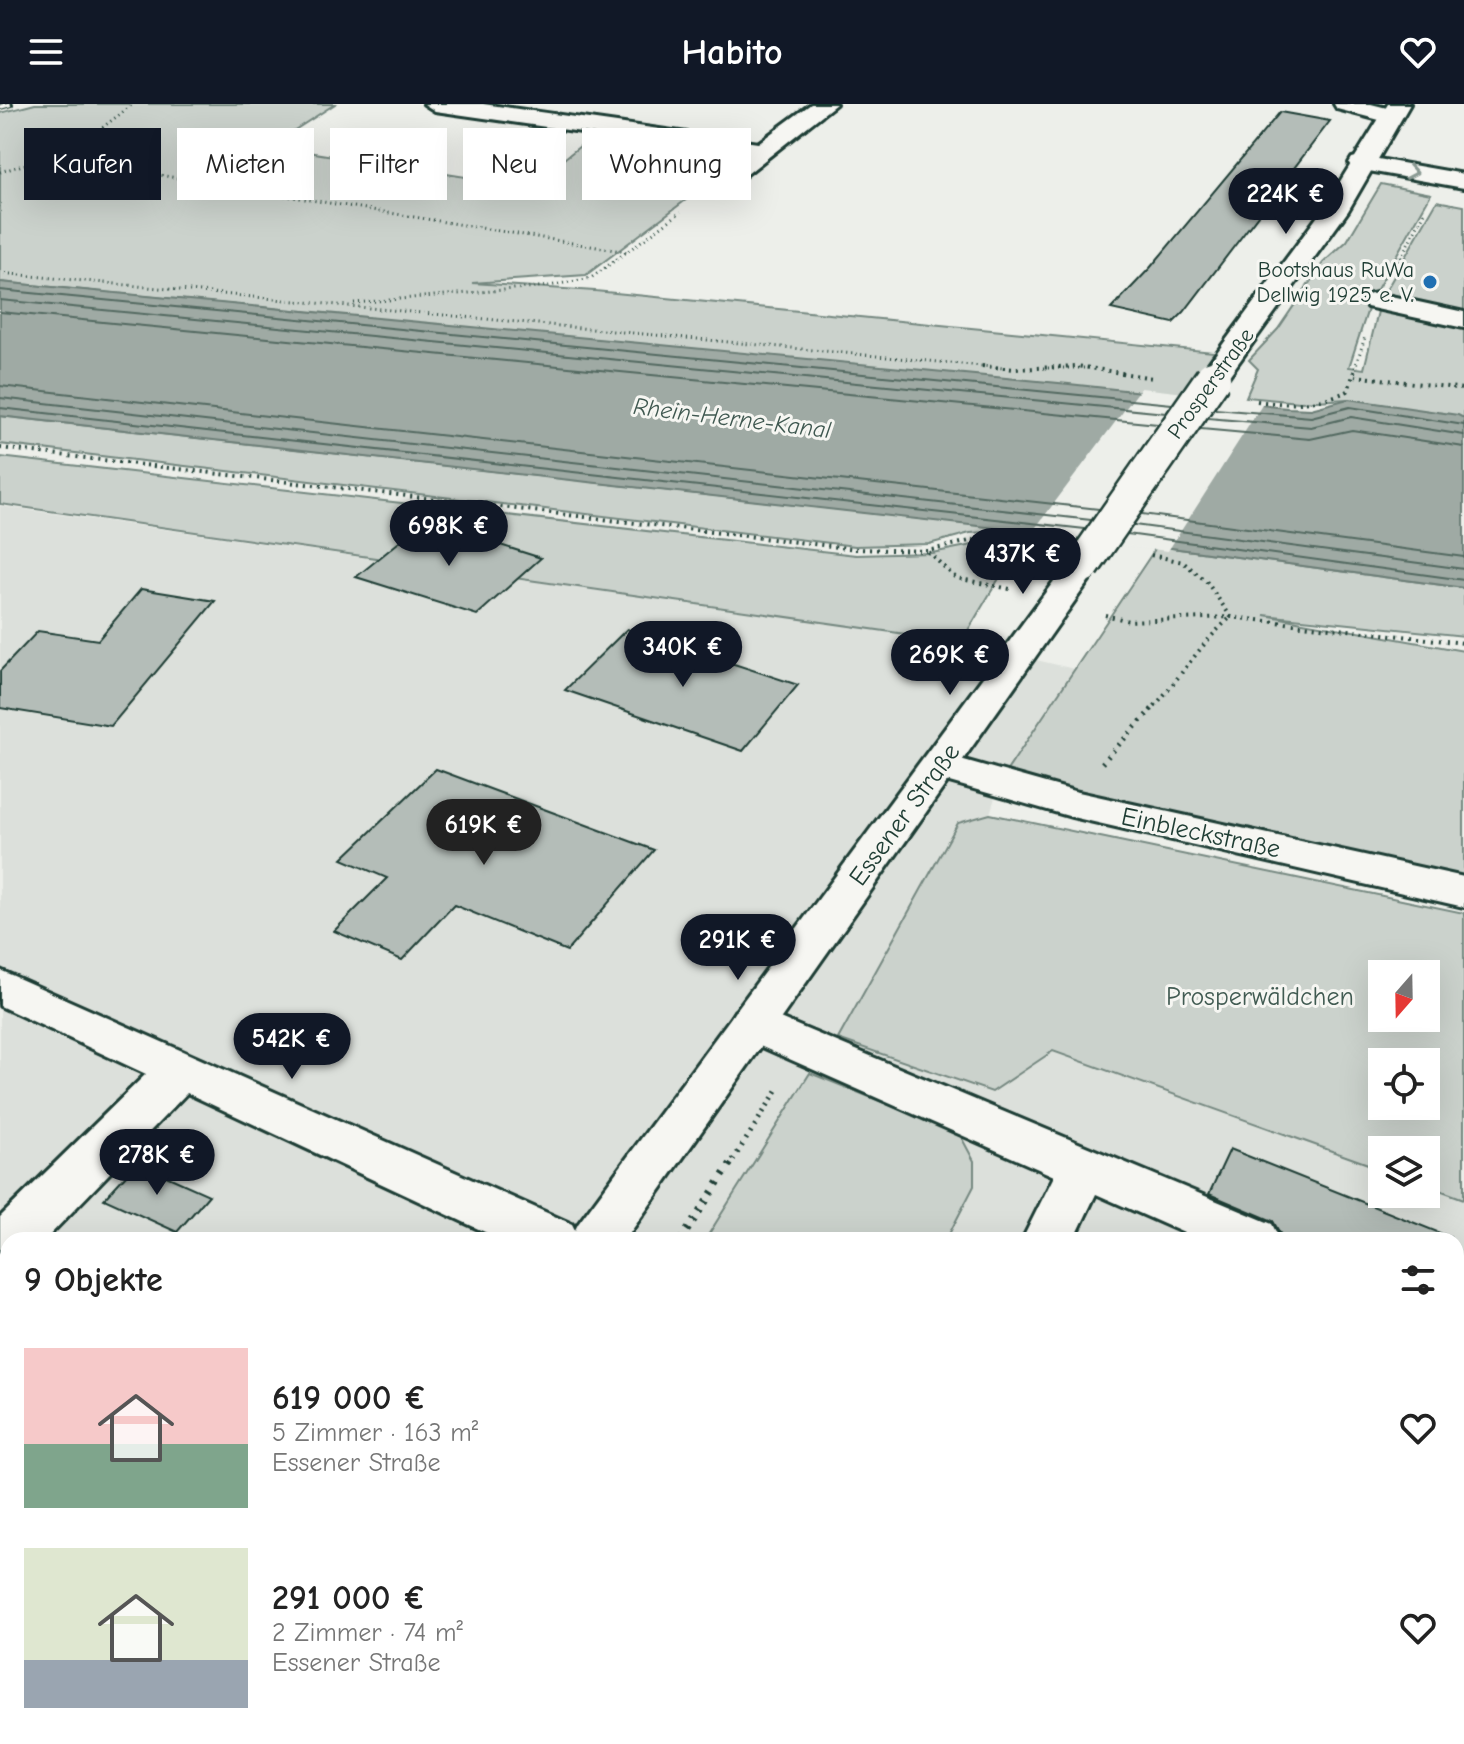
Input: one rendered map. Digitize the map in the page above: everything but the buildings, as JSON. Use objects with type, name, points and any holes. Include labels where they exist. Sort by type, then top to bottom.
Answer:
[{"type":"main road","points":[[435,104],[763,151]]},
{"type":"main road","points":[[751,160],[825,104]]},
{"type":"main road","points":[[1345,104],[1395,110]]},
{"type":"main road","name":"Prosperstraße","points":[[1153,463],[1335,211],[1366,154],[1395,110]]},
{"type":"main road","points":[[1366,154],[1464,161]]},
{"type":"main road","points":[[1366,154],[1464,181]]},
{"type":"main road","points":[[1377,301],[1464,320]]},
{"type":"main road","name":"Essener Straße","points":[[602,1232],[939,766],[1153,463]]},
{"type":"main road","name":"Einbleckstraße","points":[[939,766],[1072,804],[1464,892]]},
{"type":"main road","points":[[0,987],[536,1232]]},
{"type":"main road","points":[[751,1023],[1235,1232]]},
{"type":"main road","points":[[13,1232],[180,1070]]},
{"type":"main road","points":[[1052,1232],[1084,1167]]},
{"type":"path","points":[[104,128],[133,104]]},
{"type":"path","points":[[0,172],[24,165]]},
{"type":"path","points":[[161,175],[627,252]]},
{"type":"path","points":[[338,305],[549,286],[591,278],[698,200]]},
{"type":"path","points":[[1377,301],[1425,211]]},
{"type":"path","points":[[0,273],[1015,369],[1102,368],[1155,378]]},
{"type":"path","points":[[1253,400],[1300,404],[1322,401],[1348,391],[1355,376],[1464,389]]},
{"type":"path","points":[[0,448],[856,549],[927,551],[995,535],[1046,539]]},
{"type":"path","points":[[927,551],[956,578],[996,585]]},
{"type":"path","points":[[1141,554],[1183,562],[1206,581],[1231,617]]},
{"type":"path","points":[[1072,804],[1093,773],[1178,681],[1214,632],[1231,617]]},
{"type":"path","points":[[1129,621],[1231,617],[1464,643]]},
{"type":"shaded area","points":[[0,506],[961,642],[1074,669],[1000,781],[990,814],[958,823],[992,1092],[1053,1051],[1368,1164],[1368,1208],[1440,1208],[1440,1190],[1464,1199],[1464,1232],[0,1232]]},
{"type":"green space","points":[[35,104],[335,104],[298,128],[177,128],[177,200],[314,200],[314,153],[330,155],[330,200],[447,200],[447,174],[463,177],[463,200],[566,200],[566,157],[582,144],[582,200],[686,200],[586,275],[472,283],[595,291],[1214,352],[1184,397],[0,282],[0,113]]},
{"type":"green space","points":[[1381,184],[1431,194],[1371,300],[1349,367],[1364,369],[1381,299],[1437,201],[1464,206],[1464,418],[1348,399],[1300,402],[1246,397],[1258,369],[1249,360],[1278,329],[1323,263],[1347,241]]},
{"type":"green space","points":[[0,416],[1021,530],[970,533],[929,544],[855,546],[0,444]]},
{"type":"green space","points":[[0,457],[856,555],[932,553],[997,540],[1022,540],[961,642],[0,504]]},
{"type":"green space","points":[[1157,546],[1464,588],[1464,636],[1264,615],[1464,651],[1464,877],[1162,817],[1000,781]]},
{"type":"green space","name":"Prosperwäldchen","points":[[990,814],[1464,913],[1464,1199],[1440,1190],[1440,1136],[1368,1136],[1368,1164],[1053,1051],[992,1092],[838,1039],[958,823]]},
{"type":"green space","points":[[810,1073],[959,1133],[974,1161],[974,1186],[950,1232],[710,1232]]},
{"type":"water","name":"Rhein-Herne-Kanal","points":[[0,282],[1069,384],[1287,408],[1311,409],[1348,399],[1458,415],[1464,418],[1464,588],[1157,546],[0,416]]},
{"type":"pier","points":[[1141,388],[1264,402],[1168,551],[1030,535]]},
{"type":"railway","points":[[0,107],[11,104]]},
{"type":"place","name":"Bootshaus RuWa Dellwig 1925 e. V.","points":[[1430,282]]}]
